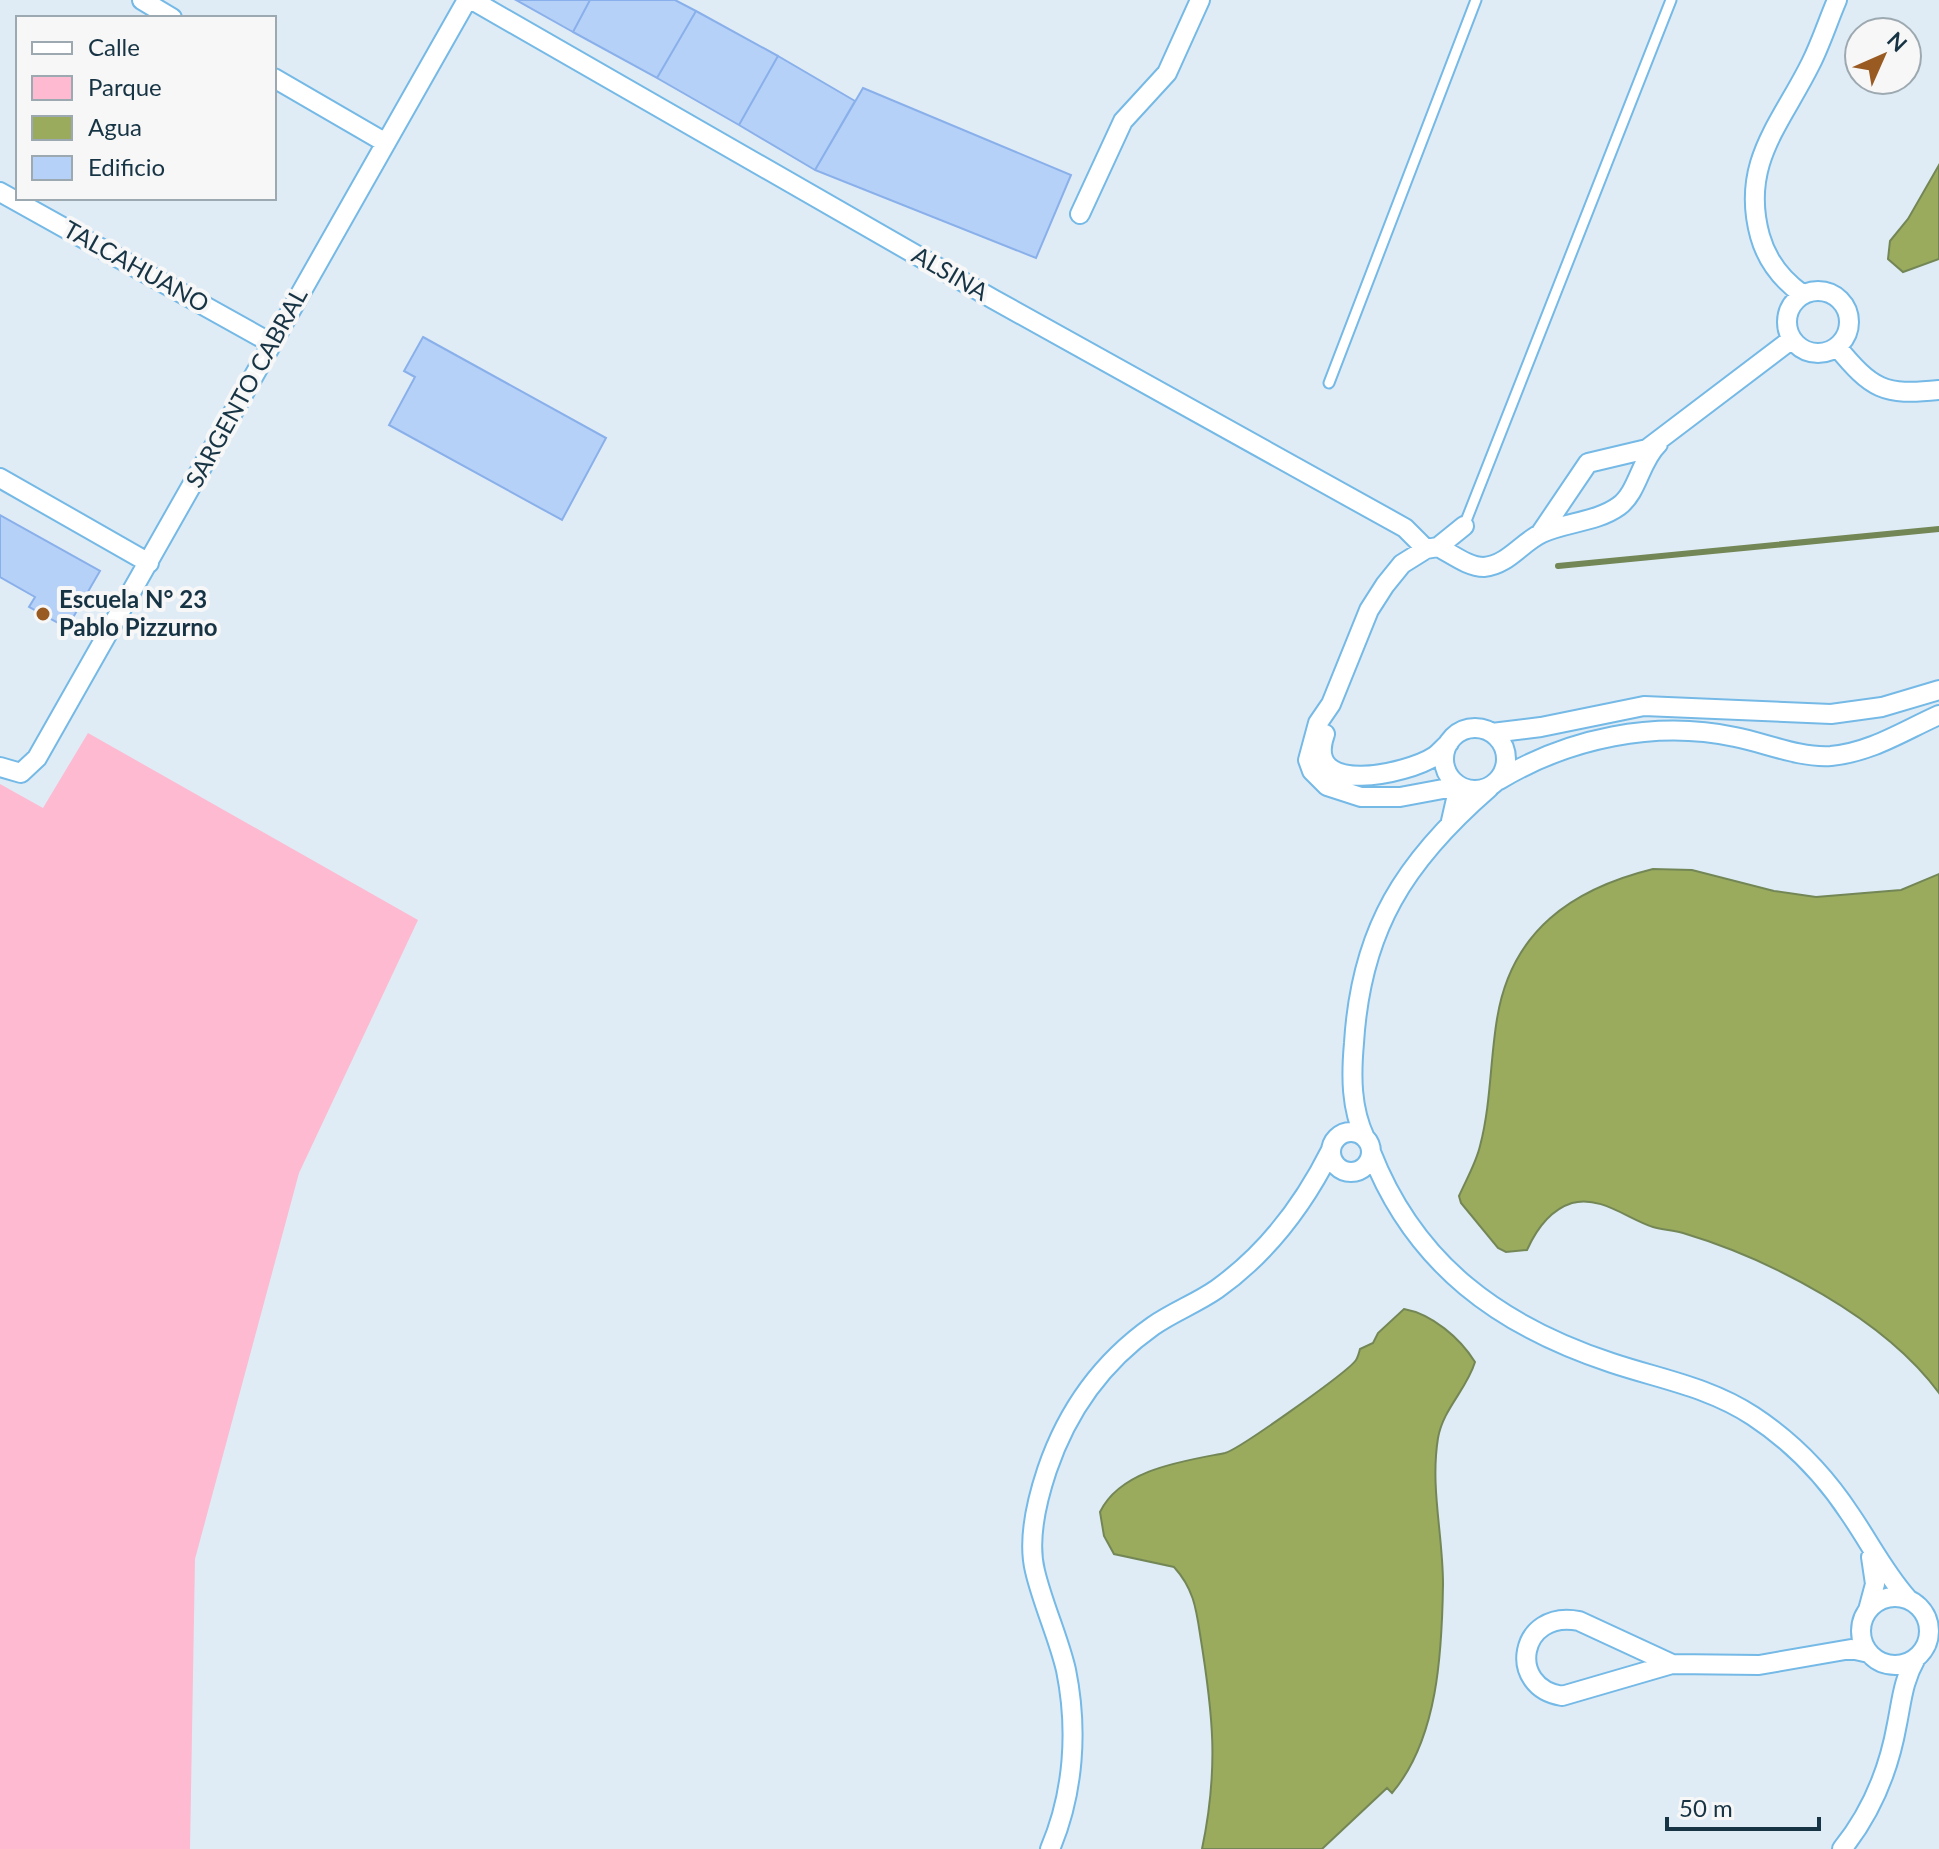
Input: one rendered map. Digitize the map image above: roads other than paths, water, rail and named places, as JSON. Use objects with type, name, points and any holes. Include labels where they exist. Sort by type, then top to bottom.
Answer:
[{"type":"street","points":[[142,0],[169,16]]},
{"type":"street","name":"SARGENTO CABRAL","points":[[0,767],[21,773],[37,758],[469,0]]},
{"type":"street","name":"ALSINA","points":[[469,0],[979,291],[1405,528],[1432,548],[1481,567],[1497,564],[1540,534]]},
{"type":"street","points":[[1080,214],[1123,121],[1167,73],[1200,0]]},
{"type":"street","points":[[1802,294],[1789,310],[1787,330],[1792,339],[1808,352],[1818,353],[1837,347],[1848,330],[1847,309],[1841,300],[1822,291],[1802,294],[1784,282],[1764,253],[1752,198],[1761,156],[1811,63],[1837,0]]},
{"type":"street","points":[[276,79],[386,143]]},
{"type":"street","name":"TALCAHUANO","points":[[0,192],[271,343]]},
{"type":"street","points":[[1540,534],[1588,463],[1647,449],[1792,339]]},
{"type":"street","points":[[1837,347],[1871,385],[1893,391],[1939,390]]},
{"type":"street","points":[[1540,534],[1620,505],[1650,452],[1666,436]]},
{"type":"street","points":[[0,478],[149,563]]},
{"type":"street","points":[[1464,526],[1402,564],[1369,610],[1331,704],[1320,751],[1326,765],[1344,776],[1388,772],[1433,757],[1463,730],[1473,728],[1492,733],[1644,706],[1678,705],[1795,715],[1882,707],[1939,690]]},
{"type":"street","points":[[1331,704],[1318,723],[1308,760],[1312,771],[1327,786],[1378,800],[1459,786],[1479,790],[1587,742],[1645,731],[1702,732],[1829,756],[1868,749],[1939,715]]},
{"type":"street","points":[[1882,707],[1892,739]]},
{"type":"street","points":[[1786,749],[1795,715]]},
{"type":"street","points":[[1492,733],[1506,755],[1494,784],[1428,845],[1395,892],[1370,948],[1356,1012],[1353,1105],[1388,1192],[1436,1258],[1460,1283],[1502,1315],[1530,1331],[1611,1363],[1692,1385],[1761,1422],[1814,1468],[1851,1516],[1868,1546],[1929,1625],[1927,1648],[1906,1676],[1882,1782],[1842,1849]]},
{"type":"street","points":[[1449,743],[1444,761],[1451,779],[1459,786]]},
{"type":"street","points":[[1451,821],[1459,786]]},
{"type":"street","points":[[1050,1849],[1069,1784],[1072,1754],[1066,1671],[1035,1571],[1033,1552],[1040,1494],[1052,1458],[1074,1410],[1105,1367],[1156,1324],[1215,1290],[1242,1269],[1290,1218],[1312,1186],[1353,1105]]},
{"type":"street","points":[[1336,1142],[1354,1132],[1368,1145]]},
{"type":"street","points":[[1336,1142],[1338,1168],[1354,1172],[1388,1192]]},
{"type":"street","points":[[1312,1186],[1324,1178],[1354,1172],[1367,1164],[1368,1145]]},
{"type":"street","points":[[1868,1546],[1875,1569],[1865,1618],[1876,1658],[1897,1681],[1900,1697]]},
{"type":"street","points":[[1835,1651],[1886,1598],[1914,1603],[1939,1625]]},
{"type":"street","points":[[1672,1664],[1579,1621],[1564,1618],[1541,1625],[1527,1647],[1525,1659],[1537,1685],[1550,1694],[1562,1696],[1672,1664],[1759,1665],[1835,1651],[1900,1665],[1927,1648]]},
{"type":"lane","points":[[1329,383],[1476,0]]},
{"type":"lane","points":[[1464,526],[1671,0]]},
{"type":"water","points":[[1939,165],[1939,259],[1903,272],[1888,259],[1890,241],[1908,219]]},
{"type":"water","points":[[1653,869],[1692,870],[1774,891],[1816,897],[1901,890],[1939,874],[1939,1393],[1916,1366],[1857,1316],[1788,1275],[1717,1244],[1653,1227],[1603,1205],[1582,1201],[1564,1206],[1550,1216],[1527,1250],[1506,1252],[1498,1248],[1461,1203],[1459,1196],[1476,1159],[1484,1130],[1497,1019],[1504,988],[1516,961],[1531,938],[1550,918],[1572,902],[1596,888]]},
{"type":"water","points":[[1404,1309],[1425,1316],[1444,1328],[1462,1344],[1475,1362],[1445,1418],[1438,1438],[1435,1475],[1443,1584],[1441,1638],[1434,1694],[1419,1747],[1392,1793],[1387,1788],[1322,1849],[1202,1849],[1211,1792],[1212,1741],[1205,1663],[1193,1598],[1174,1567],[1114,1554],[1104,1536],[1100,1512],[1110,1497],[1138,1477],[1173,1464],[1225,1453],[1270,1425],[1349,1367],[1360,1349],[1373,1343],[1378,1333]]},
{"type":"waterway","points":[[1558,566],[1939,529]]},
{"type":"place","name":"Escuela N° 23 Pablo Pizzurno","points":[[43,614]]}]
